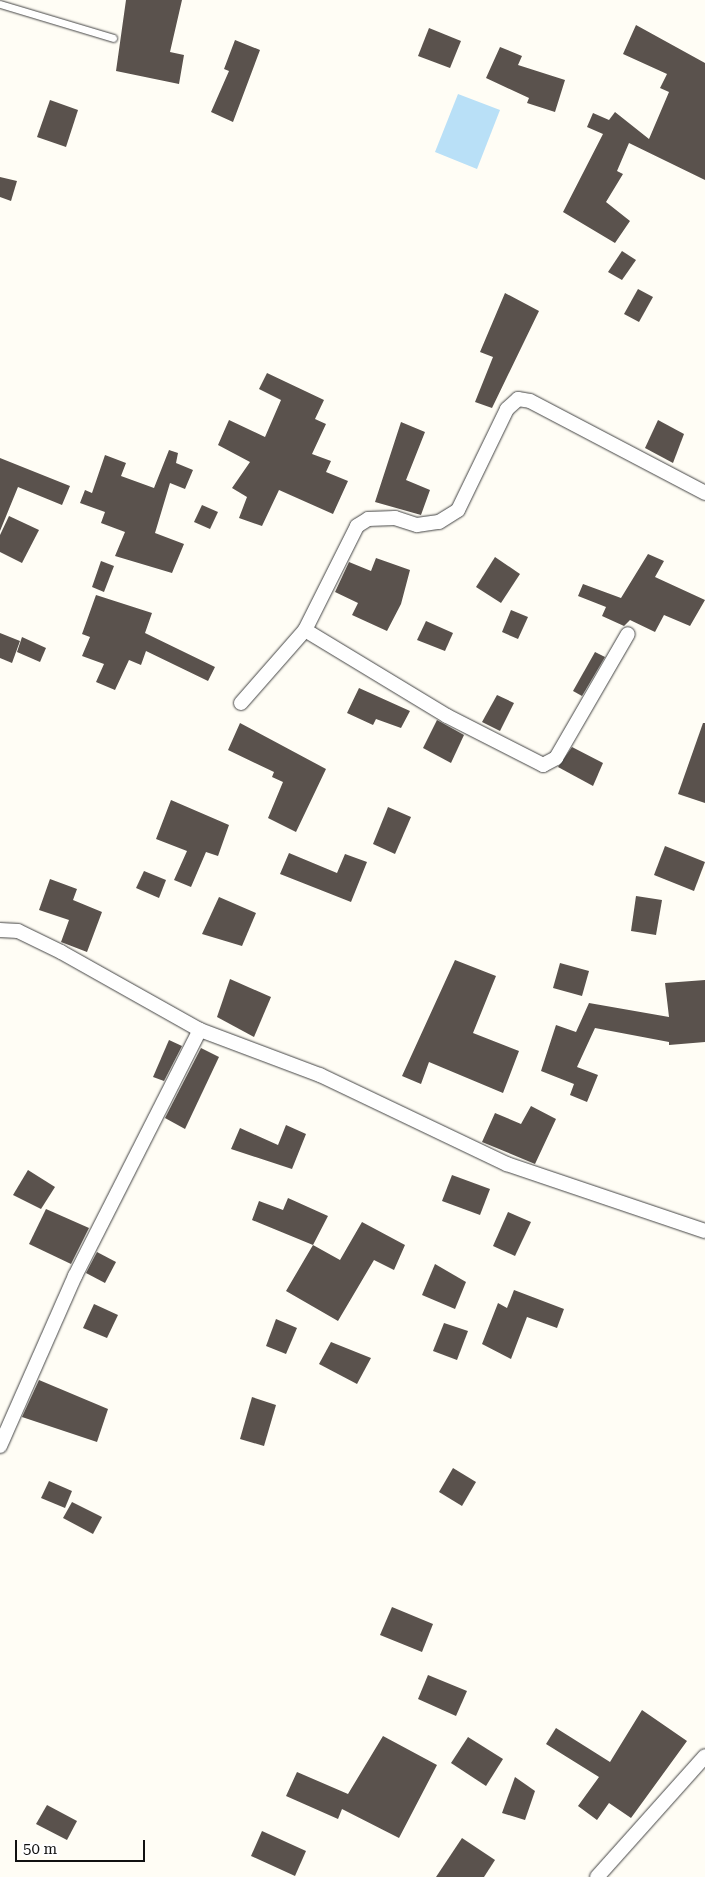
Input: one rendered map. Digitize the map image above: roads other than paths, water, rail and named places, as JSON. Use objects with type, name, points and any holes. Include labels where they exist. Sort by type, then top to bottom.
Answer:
[{"type":"street","points":[[240,703],[305,630],[357,526],[368,519],[395,518],[417,525],[432,523],[458,510],[506,409],[518,399],[530,401],[705,493]]},
{"type":"street","points":[[305,630],[447,716],[543,765],[556,758],[628,634]]},
{"type":"street","points":[[0,930],[18,931],[62,952],[200,1030],[320,1075],[506,1164],[705,1231]]},
{"type":"street","points":[[0,1446],[75,1276],[200,1030]]},
{"type":"street","points":[[597,1877],[705,1756]]},
{"type":"lane","points":[[0,4],[113,38]]},
{"type":"water","points":[[458,94],[500,110],[477,169],[435,152]]}]
